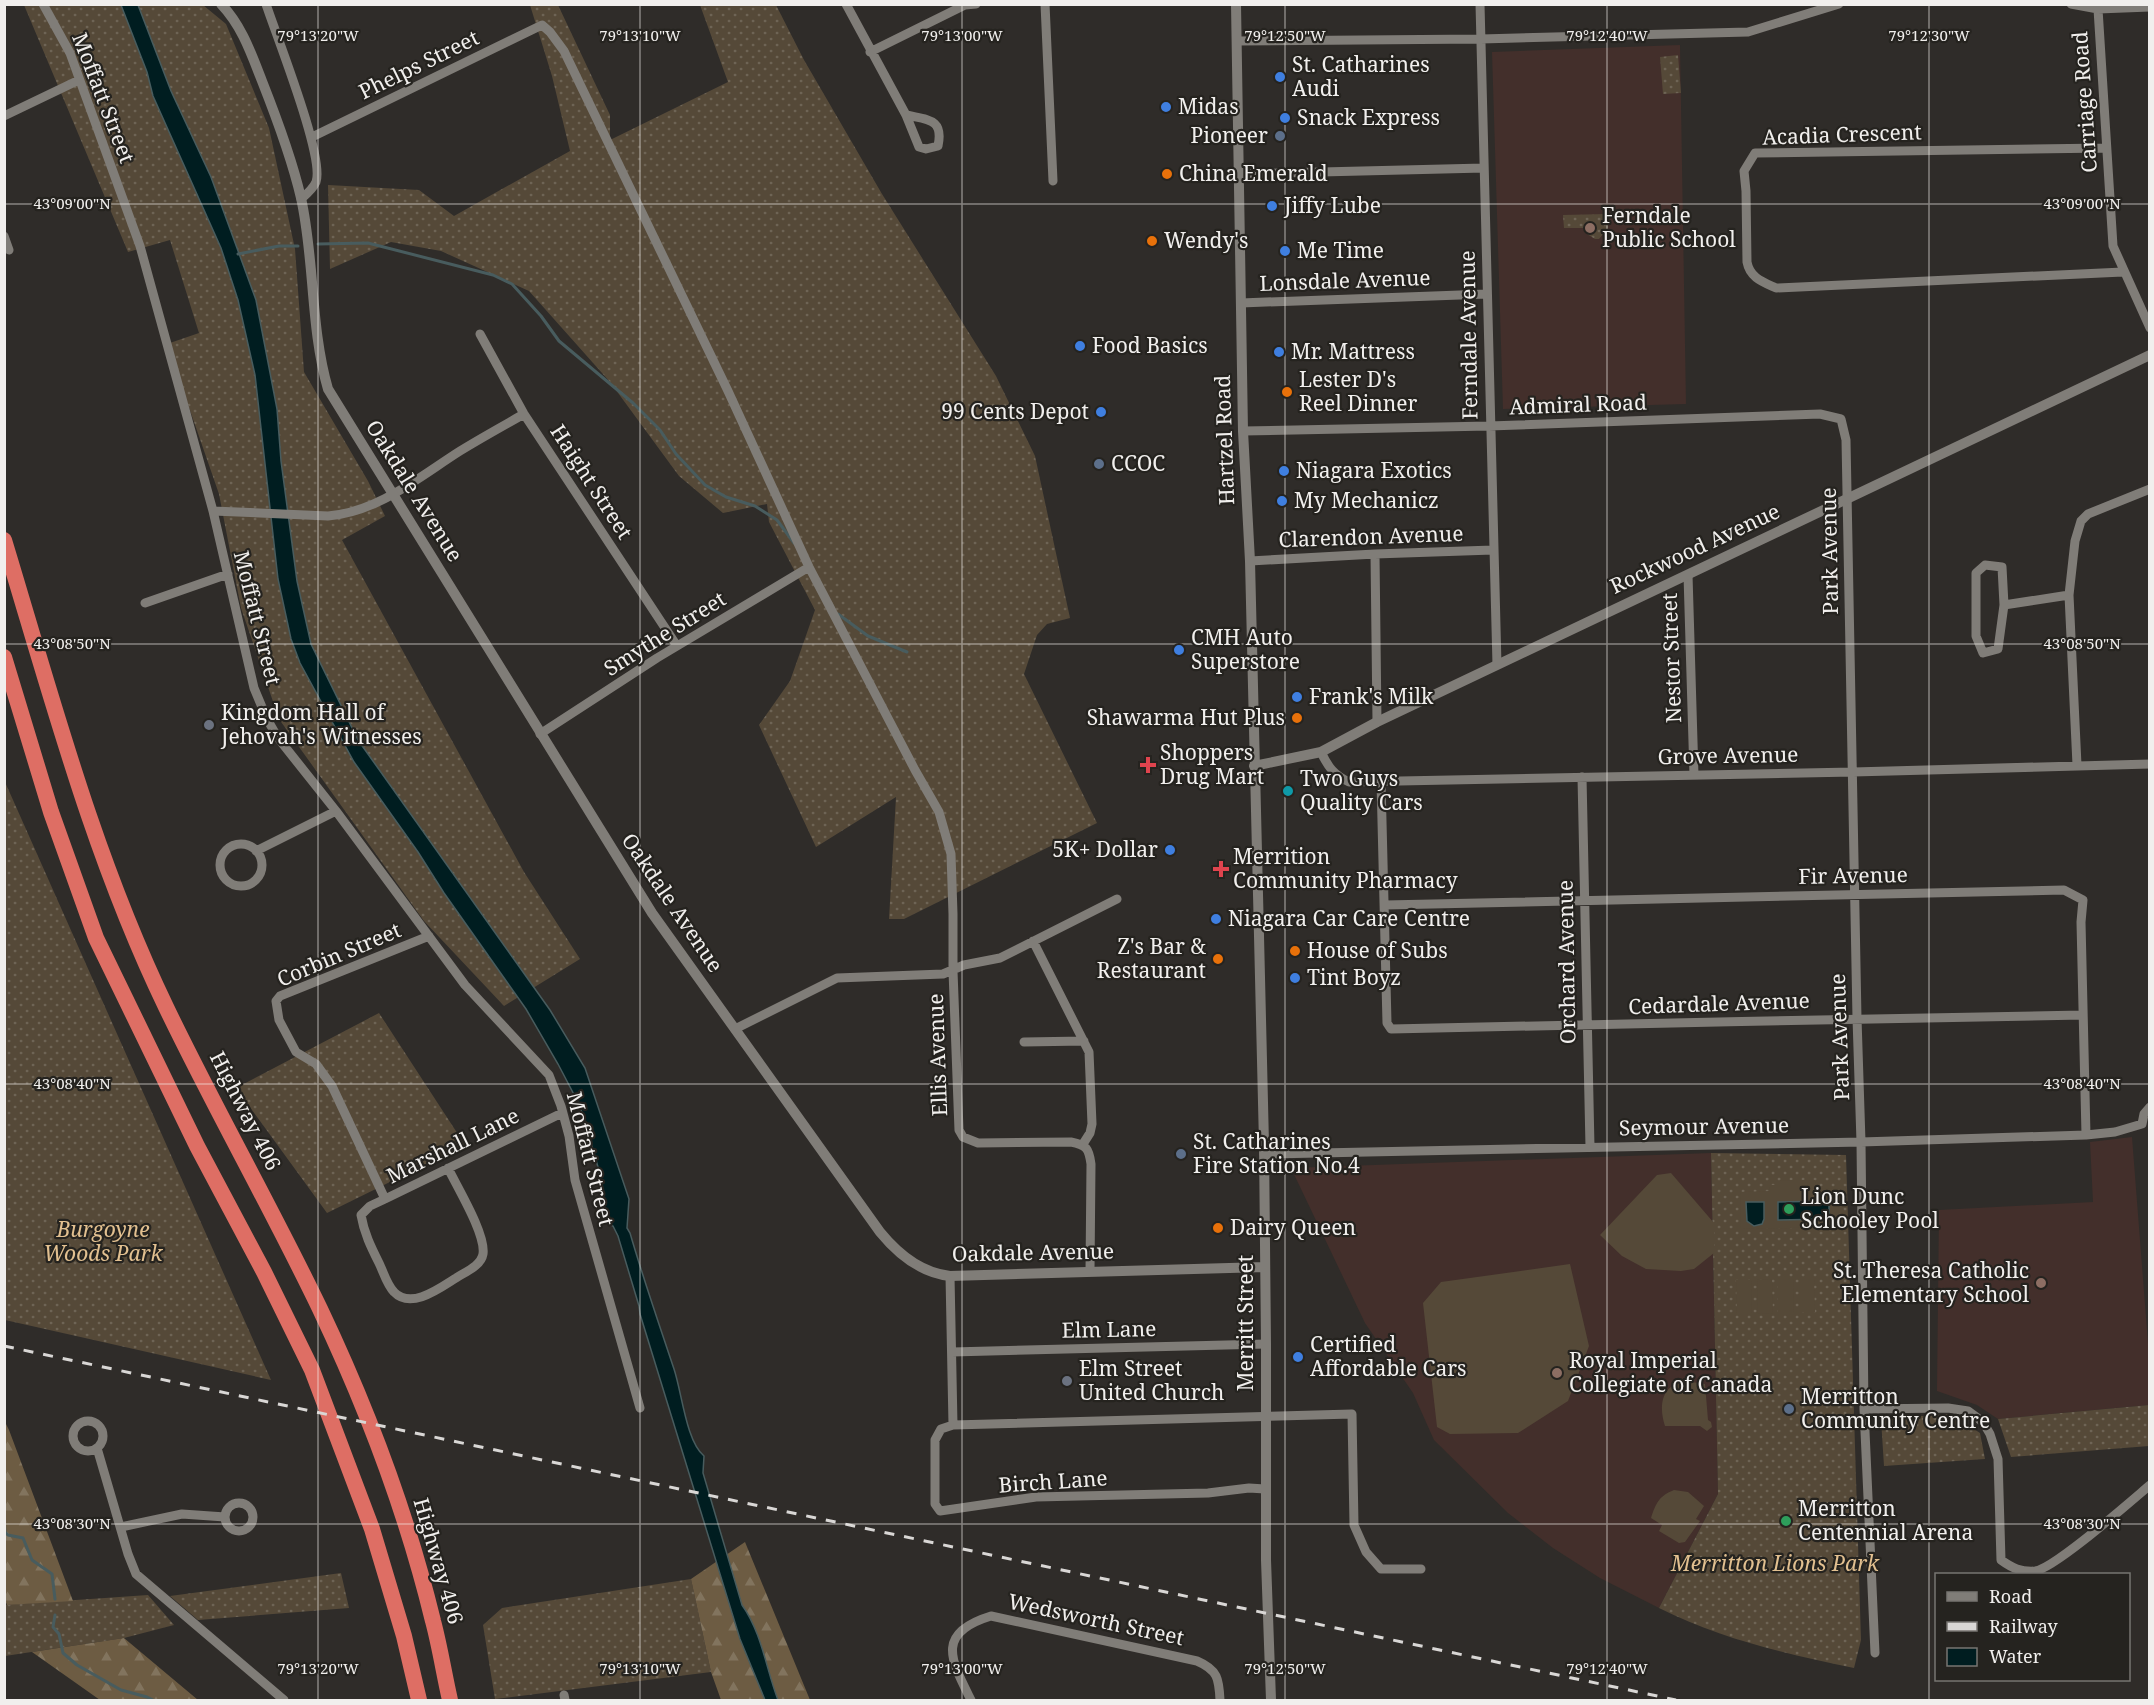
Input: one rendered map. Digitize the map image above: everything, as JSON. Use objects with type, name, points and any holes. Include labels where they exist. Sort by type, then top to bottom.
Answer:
[{"type":"highway","name":"Highway 406","points":[[4,540],[85,808],[109,876],[166,1006],[321,1311],[361,1401],[402,1514],[433,1620],[450,1701]]},
{"type":"highway","points":[[4,657],[51,812],[96,938],[197,1146],[264,1272],[312,1370],[372,1529],[404,1636],[419,1701]]},
{"type":"street","name":"Moffatt Street","points":[[43,4],[70,53],[140,246],[213,511],[254,688],[267,719],[278,738],[336,811],[465,984],[549,1075],[569,1136],[574,1180],[640,1408]]},
{"type":"street","points":[[221,4],[243,33],[274,113],[301,199],[312,190],[317,180],[312,137],[266,4]]},
{"type":"street","points":[[846,4],[906,115]]},
{"type":"street","points":[[870,52],[965,5],[976,4]]},
{"type":"street","points":[[1045,4],[1053,181]]},
{"type":"street","name":"Hartzel Road","points":[[1236,4],[1243,431],[1250,561],[1254,766]]},
{"type":"street","name":"Ferndale Avenue","points":[[1480,4],[1497,665]]},
{"type":"street","points":[[1237,41],[1481,39],[1748,32],[1839,4]]},
{"type":"street","points":[[2071,4],[2098,9],[2150,7]]},
{"type":"street","name":"Carriage Road","points":[[2098,9],[2113,246],[2150,328]]},
{"type":"street","name":"Phelps Street","points":[[312,137],[542,25],[564,51],[600,123],[809,567]]},
{"type":"street","points":[[4,116],[79,80]]},
{"type":"street","name":"Acadia Crescent","points":[[2106,148],[1755,153],[1744,171],[1748,269],[1758,280],[1776,288],[2123,272]]},
{"type":"street","points":[[1240,174],[1484,168]]},
{"type":"street","name":"Oakdale Avenue","points":[[301,199],[320,362],[328,389],[652,913],[861,1208],[891,1246],[931,1272],[950,1276],[1265,1267]]},
{"type":"street","points":[[4,236],[9,250]]},
{"type":"street","name":"Lonsdale Avenue","points":[[1241,303],[1487,294]]},
{"type":"street","name":"Haight Street","points":[[480,334],[524,414],[677,646]]},
{"type":"street","name":"Rockwood Avenue","points":[[1254,766],[1321,752],[1377,722],[2150,355]]},
{"type":"street","points":[[213,511],[315,516],[343,515],[364,509],[394,494],[524,414]]},
{"type":"street","name":"Admiral Road","points":[[1243,431],[1490,426],[1820,414],[1841,419]]},
{"type":"street","name":"Park Avenue","points":[[1841,419],[1846,440],[1861,1142],[1864,1409],[1875,1653]]},
{"type":"street","points":[[2077,765],[2069,595],[2075,541],[2081,521],[2088,514],[2150,489]]},
{"type":"street","name":"Clarendon Avenue","points":[[1250,561],[1493,550]]},
{"type":"street","points":[[1375,554],[1377,722]]},
{"type":"street","points":[[1984,565],[2002,567],[2004,605],[1998,649],[1983,653],[1976,636],[1976,573],[1984,565]]},
{"type":"street","points":[[809,567],[915,771],[939,812],[951,854],[952,971]]},
{"type":"street","name":"Smythe Street","points":[[540,734],[677,646],[809,567]]},
{"type":"street","points":[[145,603],[228,574]]},
{"type":"street","name":"Nestor Street","points":[[1688,575],[1694,775]]},
{"type":"street","points":[[2004,605],[2069,595]]},
{"type":"street","name":"Grove Avenue","points":[[1321,752],[1327,765],[1336,776],[1349,782],[2150,764]]},
{"type":"street","name":"Merritt Street","points":[[1254,766],[1264,1154],[1266,1573],[1271,1701]]},
{"type":"street","name":"Orchard Avenue","points":[[1582,777],[1590,1147]]},
{"type":"street","points":[[1381,781],[1385,905]]},
{"type":"street","points":[[256,851],[336,811]]},
{"type":"street","points":[[237,845],[244,845],[256,851],[262,864],[254,882],[240,886],[228,882],[220,870],[225,851],[237,845]]},
{"type":"street","name":"Fir Avenue","points":[[1385,905],[2064,890],[2082,900],[2086,1136]]},
{"type":"street","points":[[735,1029],[837,978],[944,974],[964,965],[1000,958],[1117,899]]},
{"type":"street","name":"Cedardale Avenue","points":[[1385,905],[1387,1023],[1391,1029],[2083,1015]]},
{"type":"street","name":"Corbin Street","points":[[386,1198],[332,1086],[316,1064],[296,1052],[279,1020],[276,1001],[280,996],[429,936]]},
{"type":"street","points":[[1033,941],[1089,1052],[1092,1124],[1090,1133],[1083,1144],[1089,1150],[1091,1164],[1090,1271]]},
{"type":"street","name":"Ellis Avenue","points":[[952,971],[957,1116],[959,1130],[963,1137],[978,1143],[1071,1142],[1083,1144]]},
{"type":"street","points":[[1023,1042],[1084,1041]]},
{"type":"street","name":"Seymour Avenue","points":[[1264,1154],[2086,1136],[2146,1127],[2144,1114],[2150,1107]]},
{"type":"street","name":"Marshall Lane","points":[[448,1168],[475,1224],[482,1242],[483,1254],[475,1265],[419,1298],[406,1298],[394,1292],[369,1243],[361,1215],[370,1206],[386,1198],[448,1168],[562,1113]]},
{"type":"street","points":[[950,1276],[953,1425],[1352,1414],[1354,1525],[1366,1552],[1381,1569],[1421,1569]]},
{"type":"street","name":"Elm Lane","points":[[952,1352],[1266,1344]]},
{"type":"street","points":[[1864,1409],[1948,1408],[1968,1411],[1983,1422],[1990,1434],[1998,1459],[2001,1560],[2015,1570],[2038,1571],[2066,1553],[2150,1485]]},
{"type":"street","name":"Birch Lane","points":[[953,1425],[941,1429],[935,1440],[936,1504],[940,1510],[1036,1497],[1208,1493],[1249,1488],[1266,1489]]},
{"type":"street","points":[[97,1448],[136,1574],[284,1701]]},
{"type":"street","points":[[121,1527],[182,1514],[225,1517]]},
{"type":"street","name":"Wedsworth Street","points":[[971,1701],[954,1667],[951,1649],[959,1633],[974,1621],[991,1616],[1197,1661],[1207,1665],[1218,1677],[1220,1701]]},
{"type":"shaded area","name":"Ferndale Public School","points":[[1680,45],[1686,404],[1503,409],[1492,52]]},
{"type":"shaded area","name":"St. Theresa Catholic Elementary School","points":[[2132,1137],[2149,1356],[2149,1405],[1998,1419],[1977,1405],[1937,1391],[1939,1210],[2093,1202],[2090,1142]]},
{"type":"shaded area","name":"Royal Imperial Collegiate of Canada","points":[[1711,1153],[1718,1494],[1659,1608],[1600,1578],[1553,1548],[1508,1513],[1434,1440],[1413,1393],[1365,1323],[1291,1168]]},
{"type":"green space","points":[[24,5],[203,5],[226,24],[269,128],[295,249],[304,372],[368,481],[385,516],[342,540],[524,872],[580,959],[504,1006],[424,921],[279,719],[241,608],[219,494],[167,344],[199,333],[170,240],[128,252]]},
{"type":"green space","points":[[530,5],[558,5],[610,115],[610,140],[728,82],[700,5],[776,5],[804,60],[882,194],[996,376],[1035,456],[1070,618],[1047,624],[1037,635],[1024,674],[1097,823],[904,919],[889,919],[896,797],[816,847],[759,725],[790,681],[815,610],[769,522],[767,504],[723,513],[679,476],[610,382],[529,291],[441,251],[391,242],[330,269],[328,185],[419,190],[454,216],[570,151],[552,76]]},
{"type":"green space","points":[[1678,55],[1681,93],[1663,94],[1660,57]]},
{"type":"green space","points":[[1607,214],[1608,228],[1599,239],[1587,234],[1586,228],[1564,228],[1563,215]]},
{"type":"green space","name":"Burgoyne Woods Park","points":[[5,782],[271,1380],[5,1320]]},
{"type":"green space","points":[[379,1013],[465,1145],[327,1213],[236,1088]]},
{"type":"green space","name":"Merritton Lions Park","points":[[1711,1153],[1846,1155],[1861,1640],[1854,1668],[1730,1637],[1659,1608],[1718,1494]]},
{"type":"green space","points":[[1671,1173],[1714,1223],[1714,1253],[1694,1269],[1681,1271],[1646,1269],[1622,1256],[1600,1235],[1657,1175]]},
{"type":"green space","name":"Lion Dunc Schooley Pool","points":[[1815,1180],[1816,1189],[1838,1188],[1839,1227],[1741,1229],[1740,1192],[1769,1191],[1770,1185],[1779,1185],[1779,1181]]},
{"type":"green space","points":[[1570,1264],[1589,1346],[1568,1401],[1518,1433],[1450,1434],[1437,1427],[1423,1303],[1441,1282]]},
{"type":"green space","points":[[1772,1279],[1773,1313],[1758,1314],[1757,1280]]},
{"type":"green space","points":[[1778,1279],[1793,1279],[1794,1313],[1778,1313]]},
{"type":"green space","points":[[1799,1279],[1814,1279],[1815,1312],[1799,1312]]},
{"type":"green space","points":[[1736,1280],[1751,1280],[1752,1314],[1737,1314]]},
{"type":"green space","points":[[1685,1381],[1705,1384],[1708,1420],[1712,1427],[1707,1431],[1700,1426],[1665,1426],[1662,1411],[1664,1395],[1672,1386]]},
{"type":"green space","points":[[2149,1405],[2149,1446],[2011,1457],[1998,1419]]},
{"type":"green space","points":[[1951,1414],[1980,1433],[1985,1459],[1884,1466],[1881,1419]]},
{"type":"green space","points":[[5,1422],[73,1601],[7,1605],[5,1600]]},
{"type":"green space","points":[[1674,1490],[1688,1492],[1704,1506],[1696,1519],[1700,1521],[1685,1542],[1679,1543],[1659,1531],[1662,1525],[1651,1518],[1659,1501]]},
{"type":"green space","points":[[745,1542],[810,1700],[721,1700],[711,1672],[691,1579]]},
{"type":"green space","points":[[341,1573],[349,1608],[198,1620],[170,1596]]},
{"type":"green space","points":[[691,1579],[711,1672],[495,1699],[483,1625],[502,1608]]},
{"type":"green space","points":[[148,1595],[174,1625],[124,1638],[5,1656],[4,1605]]},
{"type":"green space","points":[[124,1638],[198,1700],[100,1700],[32,1652]]},
{"type":"water","points":[[121,5],[138,5],[171,91],[211,177],[256,300],[277,409],[281,461],[297,581],[311,644],[358,740],[550,1010],[585,1068],[629,1199],[627,1228],[674,1369],[689,1428],[698,1449],[704,1456],[703,1473],[742,1605],[759,1639],[778,1700],[765,1700],[740,1639],[618,1236],[613,1226],[604,1222],[598,1167],[580,1106],[526,1009],[354,762],[300,663],[291,639],[278,579],[255,375],[238,300],[221,248],[153,96],[147,72]]},
{"type":"water","points":[[1829,1201],[1829,1219],[1778,1220],[1778,1202]]},
{"type":"water","points":[[1746,1202],[1764,1202],[1762,1224],[1754,1226],[1747,1221]]},
{"type":"waterway","points":[[318,244],[368,243],[493,275],[512,284],[541,316],[559,341],[633,403],[660,430],[676,454],[705,485],[726,497],[755,506],[777,520],[794,543]]},
{"type":"waterway","points":[[238,254],[279,246],[298,246]]},
{"type":"waterway","points":[[838,614],[868,636],[907,652]]},
{"type":"waterway","points":[[4,1518],[5,1532],[8,1535],[23,1538],[32,1560],[52,1574],[55,1599]]},
{"type":"waterway","points":[[55,1615],[53,1627],[59,1634],[63,1653],[77,1665],[121,1690],[153,1700]]},
{"type":"railway","points":[[4,1346],[1676,1700]]},
{"type":"place","name":"St. Catharines Audi","points":[[1280,77]]},
{"type":"place","name":"Midas","points":[[1166,107]]},
{"type":"place","name":"Snack Express","points":[[1285,118]]},
{"type":"place","name":"Pioneer","points":[[1280,136]]},
{"type":"place","name":"China Emerald","points":[[1167,174]]},
{"type":"place","name":"Jiffy Lube","points":[[1272,206]]},
{"type":"place","name":"Ferndale Public School","points":[[1590,228]]},
{"type":"place","name":"Wendy's","points":[[1152,241]]},
{"type":"place","name":"Me Time","points":[[1285,251]]},
{"type":"place","name":"Food Basics","points":[[1080,346]]},
{"type":"place","name":"Mr. Mattress","points":[[1279,352]]},
{"type":"place","name":"Lester D's Reel Dinner","points":[[1287,392]]},
{"type":"place","name":"99 Cents Depot","points":[[1101,412]]},
{"type":"place","name":"CCOC","points":[[1099,464]]},
{"type":"place","name":"Niagara Exotics","points":[[1284,471]]},
{"type":"place","name":"My Mechanicz","points":[[1282,501]]},
{"type":"place","name":"CMH Auto Superstore","points":[[1179,650]]},
{"type":"place","name":"Frank's Milk","points":[[1297,697]]},
{"type":"place","name":"Shawarma Hut Plus","points":[[1297,718]]},
{"type":"place","name":"Kingdom Hall of Jehovah's Witnesses","points":[[209,725]]},
{"type":"place","name":"Shoppers Drug Mart","points":[[1148,765]]},
{"type":"place","name":"Two Guys Quality Cars","points":[[1288,791]]},
{"type":"place","name":"5K+ Dollar","points":[[1170,850]]},
{"type":"place","name":"Merrition Community Pharmacy","points":[[1221,869]]},
{"type":"place","name":"Niagara Car Care Centre","points":[[1216,919]]},
{"type":"place","name":"House of Subs","points":[[1295,951]]},
{"type":"place","name":"Z's Bar & Restaurant","points":[[1218,959]]},
{"type":"place","name":"Tint Boyz","points":[[1295,978]]},
{"type":"place","name":"St. Catharines Fire Station No.4","points":[[1181,1154]]},
{"type":"place","name":"Lion Dunc Schooley Pool","points":[[1789,1209]]},
{"type":"place","name":"Dairy Queen","points":[[1218,1228]]},
{"type":"place","name":"St. Theresa Catholic Elementary School","points":[[2041,1283]]},
{"type":"place","name":"Certified Affordable Cars","points":[[1298,1357]]},
{"type":"place","name":"Royal Imperial Collegiate of Canada","points":[[1557,1373]]},
{"type":"place","name":"Elm Street United Church","points":[[1067,1381]]},
{"type":"place","name":"Merritton Community Centre","points":[[1789,1409]]},
{"type":"place","name":"Merritton Centennial Arena","points":[[1786,1521]]}]
